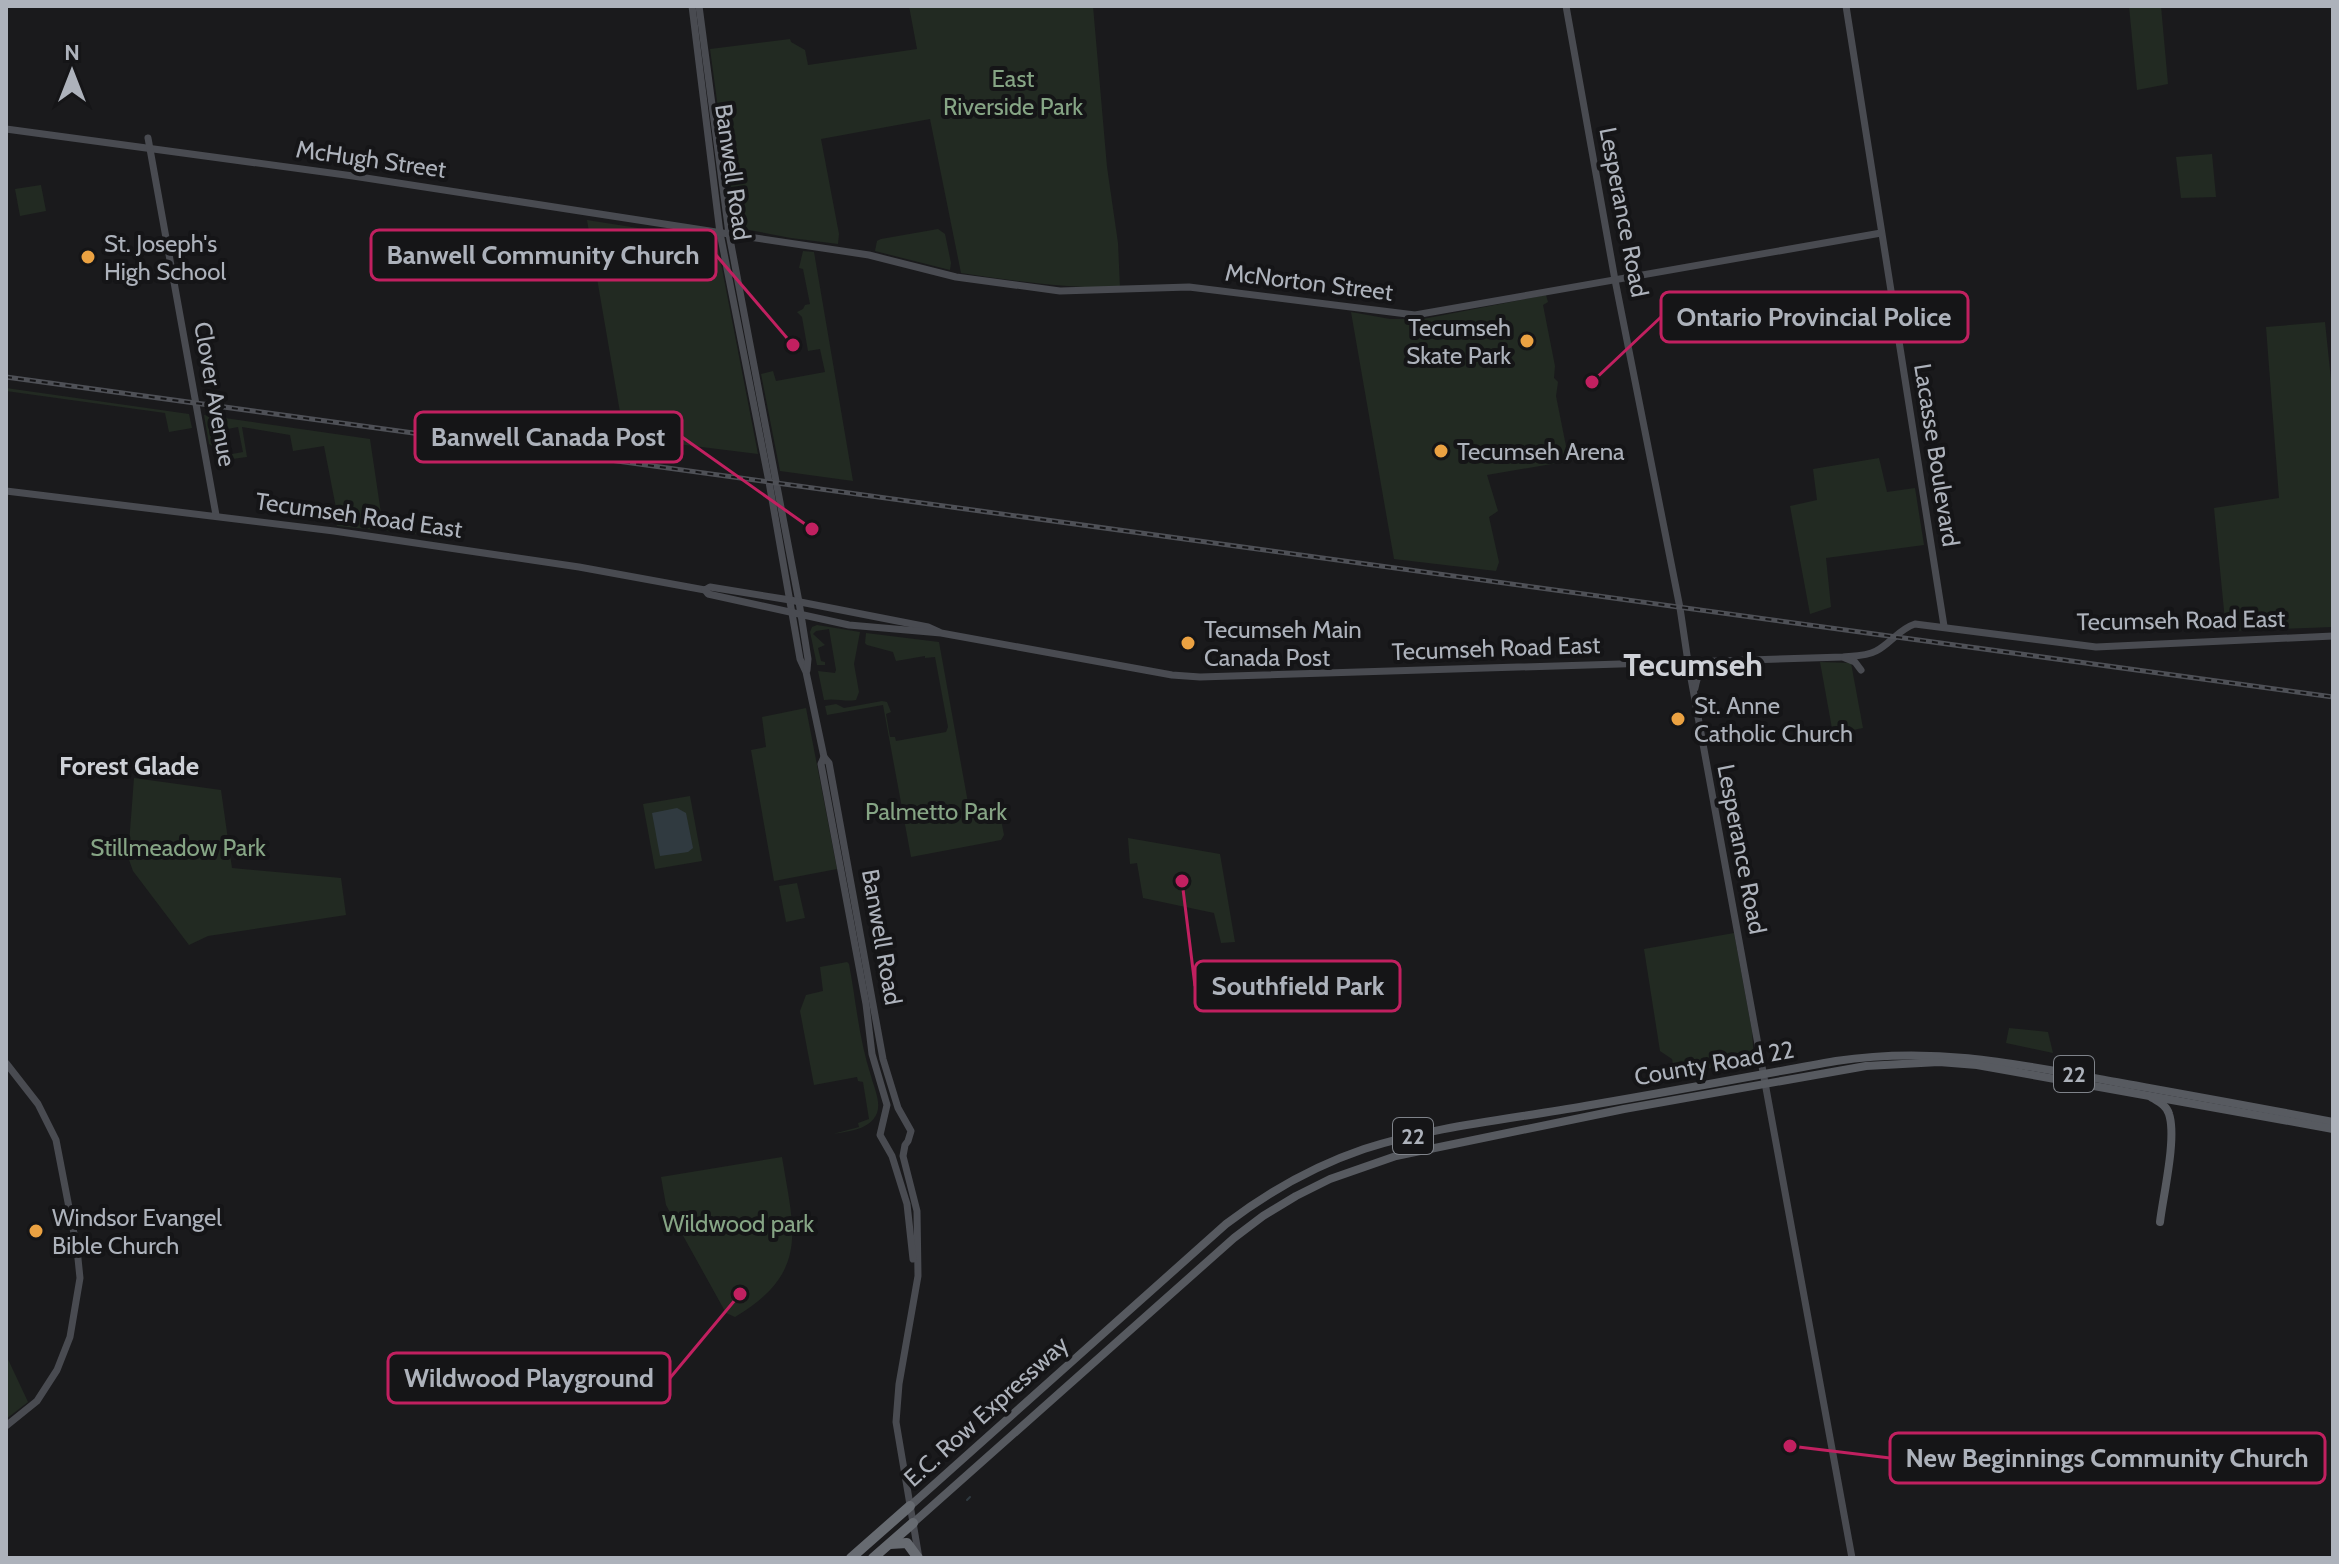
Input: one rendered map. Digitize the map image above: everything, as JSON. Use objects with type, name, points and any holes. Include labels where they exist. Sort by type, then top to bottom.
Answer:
[{"type":"highway","name":"E.C. Row Expressway","points":[[851,1558],[910,1506]]},
{"type":"highway","name":"E.C. Row Expressway","points":[[873,1558],[913,1523]]},
{"type":"highway","points":[[888,1544],[907,1543],[919,1558]]},
{"type":"main road","name":"Banwell Road","points":[[692,6],[720,233],[800,659],[806,672],[824,757],[829,763],[883,1059],[897,1106],[907,1121]]},
{"type":"main road","name":"Banwell Road","points":[[699,6],[729,234],[799,602],[808,659],[806,672]]},
{"type":"main road","name":"Lesperance Road","points":[[1566,6],[1615,280],[1680,608],[1852,1558]]},
{"type":"main road","name":"Lacasse Boulevard","points":[[1846,6],[1944,626]]},
{"type":"main road","name":"McHugh Street","points":[[6,129],[353,176],[729,234]]},
{"type":"main road","name":"Clover Avenue","points":[[148,138],[216,515]]},
{"type":"main road","name":"McNorton Street","points":[[729,234],[869,255],[956,277],[1060,291],[1189,287],[1415,315],[1881,233]]},
{"type":"main road","name":"Tecumseh Road East","points":[[6,491],[216,515],[563,564],[705,590],[708,594],[849,625],[941,633],[1168,674],[1200,677],[1843,657],[1876,651],[1902,629],[1912,625],[1944,626],[2096,647],[2333,636]]},
{"type":"main road","name":"Tecumseh Road East","points":[[705,590],[710,587],[790,600],[928,627],[941,633]]},
{"type":"main road","points":[[1843,657],[1855,662],[1861,670]]},
{"type":"main road","points":[[1694,694],[1699,673],[1707,665],[1720,661]]},
{"type":"main road","name":"Banwell Road","points":[[824,757],[821,764],[866,1004],[870,1044],[887,1105],[884,1121]]},
{"type":"main road","name":"County Road 22","points":[[1150,1311],[1263,1216],[1330,1179],[1365,1165],[1458,1142],[1856,1058],[1936,1054],[2004,1061],[2333,1122]]},
{"type":"main road","name":"County Road 22","points":[[1147,1294],[1250,1206],[1316,1169],[1364,1149],[1454,1128],[1765,1078],[1866,1066],[1939,1062],[2012,1070],[2333,1129]]},
{"type":"main road","points":[[6,1063],[38,1104],[56,1140],[80,1278],[70,1337],[57,1370],[37,1401],[6,1426]]},
{"type":"main road","points":[[2147,1095],[2166,1108],[2170,1121],[2169,1156],[2160,1222]]},
{"type":"main road","points":[[917,1284],[907,1204],[892,1156],[881,1140],[879,1130],[884,1121],[893,1116],[907,1121],[911,1131],[903,1161],[917,1211],[918,1276],[917,1284],[896,1414],[919,1558]]},
{"type":"main road","points":[[885,1144],[895,1148],[905,1145]]},
{"type":"main road","name":"E.C. Row Expressway","points":[[910,1506],[1147,1294]]},
{"type":"main road","name":"E.C. Row Expressway","points":[[913,1523],[1150,1311]]},
{"type":"green space","name":"East Riverside Park","points":[[909,6],[1093,6],[1120,288],[1040,284],[961,273],[930,119],[821,139],[839,234],[838,244],[734,227],[710,49],[790,39],[805,50],[808,65],[917,49]]},
{"type":"green space","points":[[2129,6],[2161,6],[2168,84],[2137,90]]},
{"type":"green space","points":[[2212,154],[2216,197],[2181,198],[2176,157]]},
{"type":"green space","points":[[41,185],[46,211],[20,216],[15,189]]},
{"type":"green space","points":[[587,220],[714,240],[717,243],[758,454],[589,433],[595,423],[621,418]]},
{"type":"green space","points":[[938,229],[945,234],[950,270],[875,251],[877,241],[881,239]]},
{"type":"green space","points":[[803,251],[814,252],[853,481],[780,471],[761,374],[773,371],[776,381],[825,372],[820,349],[808,351],[802,317],[797,312],[810,304],[803,269],[799,268]]},
{"type":"green space","points":[[1546,295],[1548,302],[1543,305],[1569,461],[1487,475],[1498,511],[1489,517],[1499,562],[1496,571],[1394,559],[1351,312],[1390,319],[1423,319]]},
{"type":"green space","points":[[2325,322],[2333,399],[2333,627],[2226,631],[2214,508],[2279,498],[2266,327]]},
{"type":"green space","points":[[6,388],[189,414],[192,428],[169,432],[165,413],[6,391]]},
{"type":"green space","points":[[204,415],[370,439],[383,527],[416,531],[416,534],[337,526],[324,446],[293,451],[290,435],[242,427],[247,457],[232,459],[232,454],[243,452],[238,427],[212,432],[214,447],[209,444]]},
{"type":"green space","points":[[1879,458],[1887,492],[1915,488],[1924,545],[1826,558],[1831,607],[1810,614],[1790,506],[1817,500],[1813,469]]},
{"type":"green space","points":[[817,625],[860,632],[854,664],[859,692],[856,700],[824,700],[818,671],[835,673],[836,670],[829,629],[813,634],[825,645],[818,648],[825,665],[817,665],[810,632]]},
{"type":"green space","name":"Palmetto Park","points":[[866,633],[939,642],[970,814],[999,809],[1004,835],[1001,840],[911,857],[883,705],[827,715],[825,706],[836,704],[844,708],[887,702],[891,712],[886,714],[890,737],[895,737],[896,741],[946,732],[948,727],[935,657],[896,661],[893,652],[867,645]]},
{"type":"green space","points":[[1820,662],[1851,663],[1863,728],[1833,734]]},
{"type":"green space","points":[[806,708],[837,869],[774,881],[751,750],[766,747],[762,717]]},
{"type":"green space","name":"Stillmeadow Park","points":[[134,778],[221,790],[232,868],[341,878],[346,915],[208,936],[189,945],[133,871],[128,857]]},
{"type":"green space","points":[[690,796],[702,861],[655,869],[643,804]]},
{"type":"green space","points":[[1128,838],[1220,854],[1235,942],[1221,943],[1214,913],[1143,898],[1137,863],[1130,864]]},
{"type":"green space","points":[[797,883],[805,918],[786,922],[779,886]]},
{"type":"green space","points":[[1734,933],[1752,1031],[1754,1060],[1675,1074],[1672,1059],[1660,1051],[1644,949]]},
{"type":"green space","points":[[847,962],[863,1049],[877,1094],[878,1108],[874,1119],[864,1126],[833,1134],[859,1127],[858,1123],[869,1119],[863,1082],[858,1081],[857,1077],[814,1085],[800,1011],[806,995],[823,991],[820,967]]},
{"type":"green space","points":[[2009,1028],[2048,1032],[2053,1053],[2006,1043]]},
{"type":"green space","name":"Wildwood park","points":[[782,1157],[792,1228],[786,1266],[776,1283],[759,1300],[735,1317],[726,1313],[666,1205],[661,1177]]},
{"type":"green space","points":[[6,1355],[28,1402],[6,1419]]},
{"type":"shaded area","points":[[677,808],[686,813],[693,848],[688,852],[660,856],[652,813]]},
{"type":"waterway","points":[[967,1500],[970,1497]]},
{"type":"railway","points":[[6,377],[2333,697]]},
{"type":"place","name":"St. Joseph's High School","points":[[88,257]]},
{"type":"place","name":"Tecumseh Skate Park","points":[[1527,341]]},
{"type":"place","name":"Banwell Community Church","points":[[793,345]]},
{"type":"place","name":"Ontario Provincial Police","points":[[1592,382]]},
{"type":"place","name":"Tecumseh Arena","points":[[1441,451]]},
{"type":"place","name":"Banwell Canada Post","points":[[812,529]]},
{"type":"place","name":"Tecumseh Main Canada Post","points":[[1188,643]]},
{"type":"place","name":"St. Anne Catholic Church","points":[[1678,719]]},
{"type":"place","name":"Southfield Park","points":[[1182,881]]},
{"type":"place","name":"Windsor Evangel Bible Church","points":[[36,1231]]},
{"type":"place","name":"Wildwood Playground","points":[[740,1294]]},
{"type":"place","name":"New Beginnings Community Church","points":[[1790,1446]]},
{"type":"district","name":"Tecumseh","points":[[1693,664]]},
{"type":"district","name":"Forest Glade","points":[[129,766]]}]
